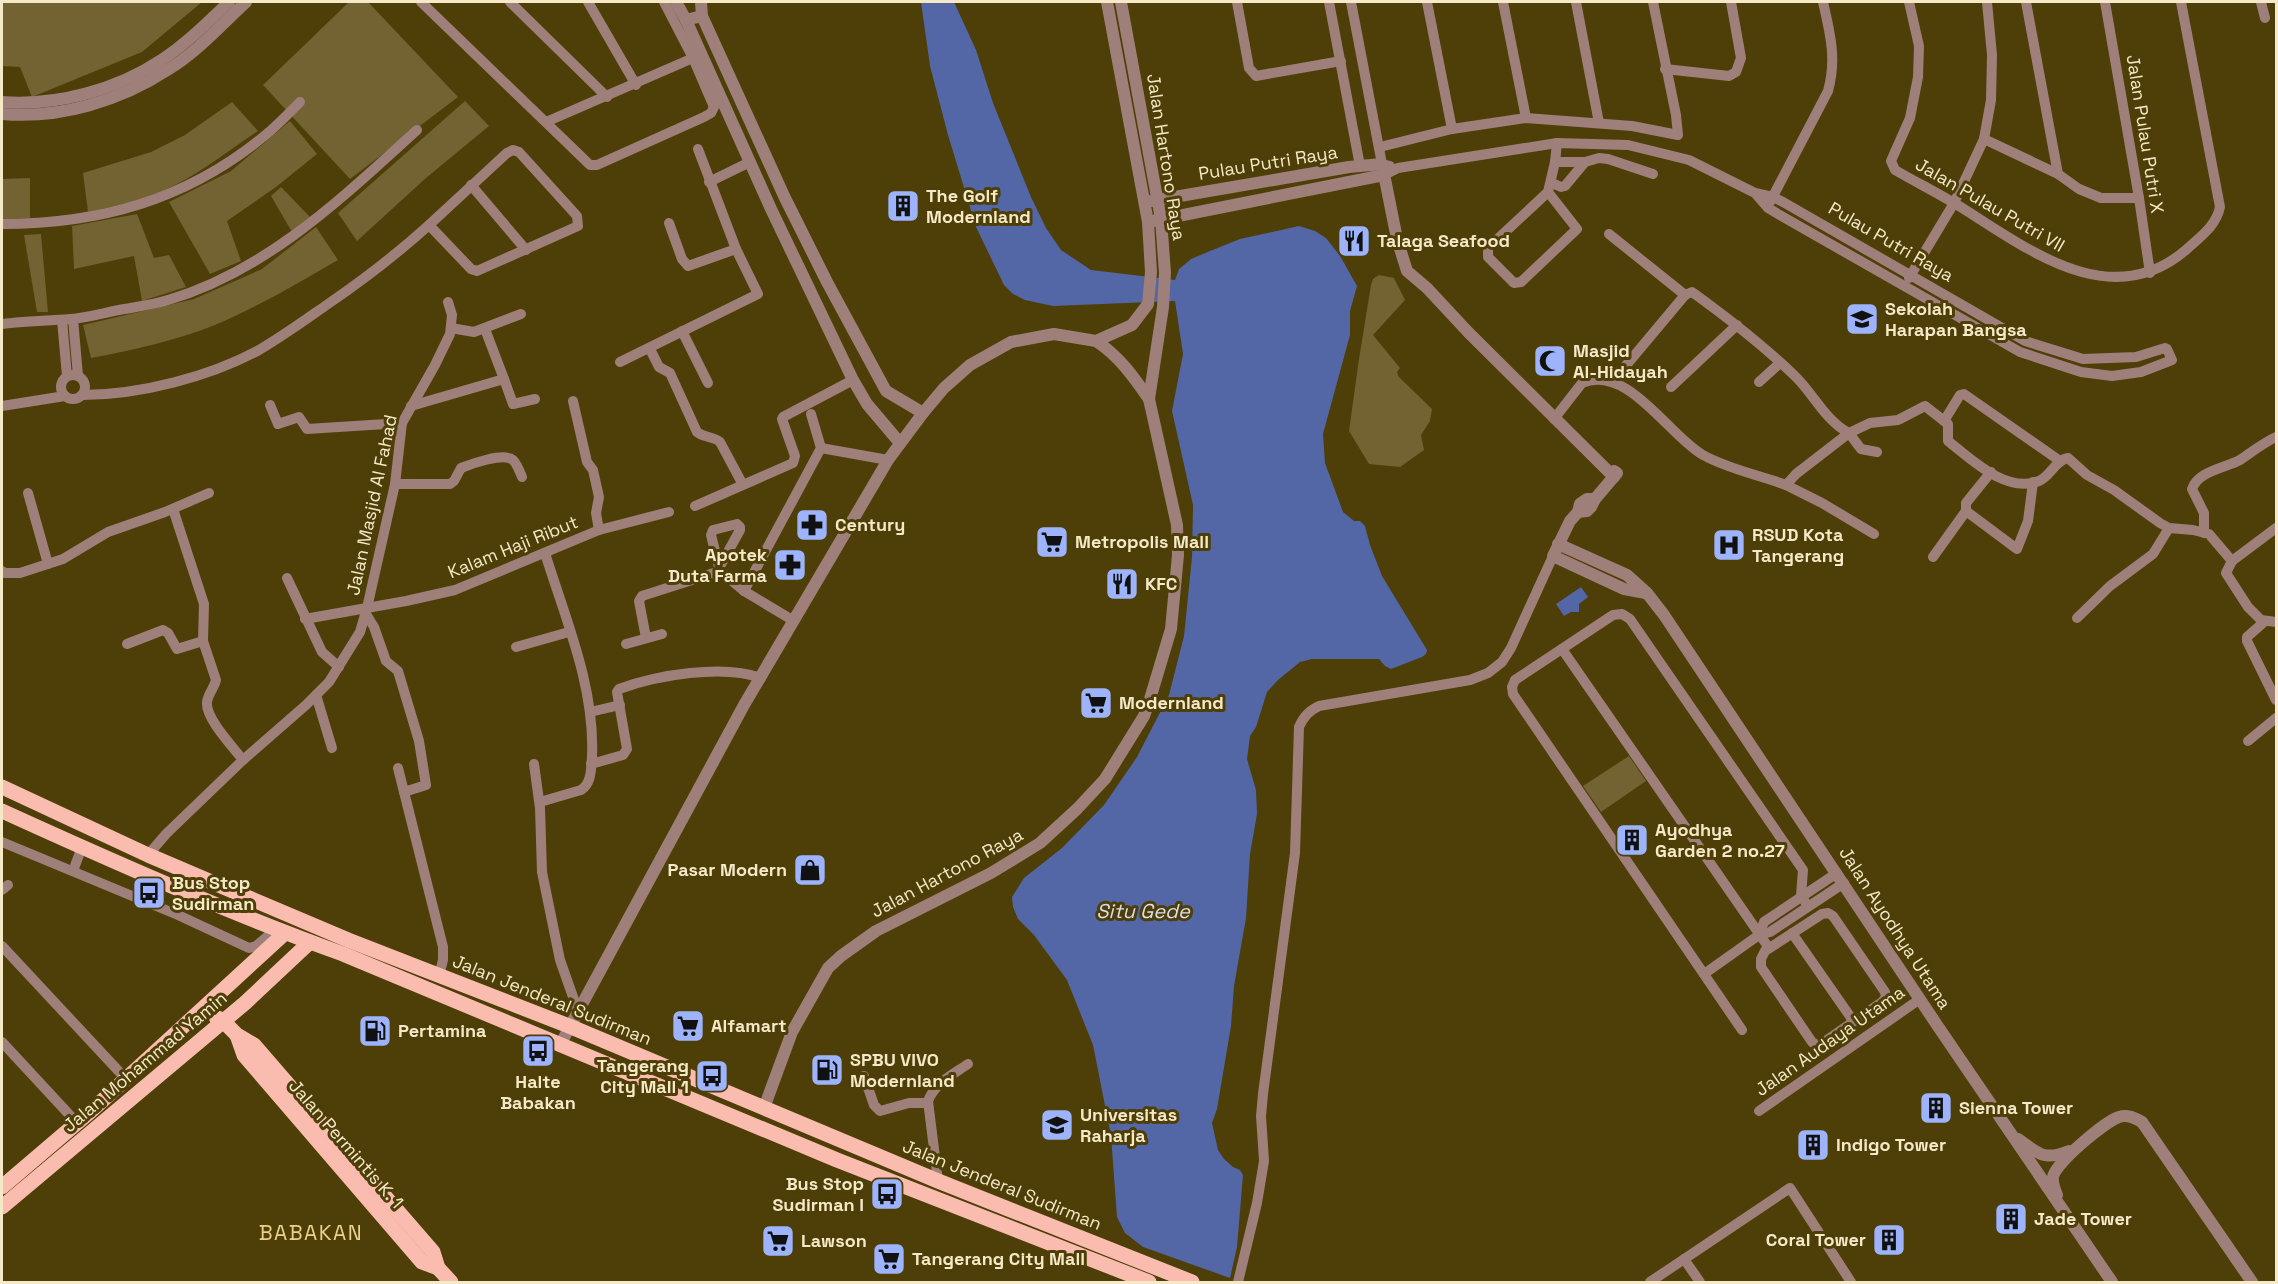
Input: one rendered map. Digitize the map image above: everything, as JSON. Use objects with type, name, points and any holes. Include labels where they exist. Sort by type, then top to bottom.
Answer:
[{"type":"main road","name":"Jalan Jenderal Sudirman","points":[[2,787],[148,855],[348,940],[569,1026],[938,1180],[1192,1282]]},
{"type":"main road","name":"Jalan Jenderal Sudirman","points":[[2,812],[151,878],[826,1156],[1149,1282]]},
{"type":"main road","name":"Jalan Mohammad Yamin","points":[[2,1187],[77,1123],[260,957],[281,931]]},
{"type":"main road","name":"Jalan Mohammad Yamin","points":[[2,1207],[223,1021],[281,971],[310,942]]},
{"type":"main road","points":[[260,957],[281,971]]},
{"type":"main road","name":"Jalan Permintis K. 1","points":[[199,1012],[209,1013],[223,1021],[237,1035],[254,1045],[433,1252],[438,1268],[451,1282]]},
{"type":"street","points":[[2,102],[54,100],[90,92],[129,77],[163,59],[195,34],[229,2]]},
{"type":"street","points":[[2,114],[57,112],[95,104],[135,88],[170,68],[203,43],[246,2]]},
{"type":"street","points":[[421,2],[590,165],[597,165],[711,113],[714,108],[693,58],[664,2]]},
{"type":"street","points":[[510,2],[607,97]]},
{"type":"street","points":[[588,2],[636,85]]},
{"type":"street","points":[[676,2],[853,380],[867,404],[900,443]]},
{"type":"street","points":[[701,2],[702,16],[785,198],[886,391],[923,412]]},
{"type":"street","name":"Jalan Hartono Raya","points":[[1096,341],[1132,325],[1149,304],[1151,272],[1148,222],[1107,2]]},
{"type":"street","name":"Jalan Hartono Raya","points":[[764,1108],[792,1032],[828,968],[876,931],[991,873],[1040,843],[1077,809],[1105,778],[1144,716],[1171,628],[1178,555],[1176,514],[1149,399],[1163,308],[1165,273],[1161,219],[1120,2]]},
{"type":"street","points":[[1237,2],[1249,68],[1256,75],[1341,61]]},
{"type":"street","points":[[1329,2],[1361,180]]},
{"type":"street","points":[[1238,1282],[1257,1203],[1264,1161],[1261,1116],[1295,853],[1299,727],[1303,718],[1319,705],[1470,680],[1488,673],[1502,662],[1511,648],[1553,556],[1580,504],[1595,499],[1616,475],[1608,465],[1603,465],[1554,419],[1407,271],[1397,239],[1351,2]]},
{"type":"street","points":[[1427,2],[1452,129]]},
{"type":"street","points":[[1503,2],[1526,118]]},
{"type":"street","points":[[1576,2],[1599,123]]},
{"type":"street","points":[[1380,147],[1452,129],[1526,118],[1632,126],[1678,135],[1653,2]]},
{"type":"street","points":[[1665,69],[1729,76],[1736,72],[1741,58],[1731,2]]},
{"type":"street","points":[[1768,208],[1828,91],[1833,73],[1833,50],[1823,2]]},
{"type":"street","name":"Jalan Pulau Putri VII","points":[[1910,2],[1919,46],[1917,77],[1910,118],[1892,161],[1895,170],[2033,252],[2074,270],[2112,278],[2150,273],[2172,262],[2213,225],[2218,217],[2220,207],[2181,2]]},
{"type":"street","points":[[1905,285],[1954,203],[1984,139],[1991,100],[1992,55],[1987,2]]},
{"type":"street","points":[[2026,2],[2058,174]]},
{"type":"street","name":"Jalan Pulau Putri X","points":[[2105,2],[2150,273]]},
{"type":"street","points":[[2262,2],[2265,18]]},
{"type":"street","points":[[686,20],[702,16]]},
{"type":"street","points":[[546,122],[636,85],[693,58]]},
{"type":"street","points":[[2,224],[67,222],[112,213],[148,202],[179,189],[227,163],[263,137],[300,102]]},
{"type":"street","points":[[2,324],[67,319],[168,300],[217,280],[256,260],[294,236],[331,207],[417,130]]},
{"type":"street","points":[[1984,139],[2058,174],[2079,189],[2102,198],[2139,198]]},
{"type":"street","points":[[1550,187],[1577,229],[1521,282],[1514,283],[1488,256],[1488,248],[1550,187],[1557,143]]},
{"type":"street","name":"Pulau Putri Raya","points":[[1148,222],[1361,180],[1383,170],[1557,143],[1628,145],[1689,160],[1755,193],[1773,197],[2025,340],[2084,359],[2136,357],[2165,348],[2168,349],[2172,358],[2170,361],[2140,372],[2112,376],[2080,372],[2020,352],[1768,208],[1755,193]]},
{"type":"street","points":[[620,362],[758,294],[736,249],[698,149]]},
{"type":"street","points":[[2,406],[65,396],[74,399],[82,395],[133,391],[160,386],[217,368],[258,350],[360,281],[405,247],[471,185],[513,150],[519,152],[577,216],[578,226],[477,271],[466,265],[429,225]]},
{"type":"street","points":[[1555,162],[1608,159],[1653,174]]},
{"type":"street","points":[[709,182],[750,162]]},
{"type":"street","points":[[1550,187],[1565,186],[1585,162]]},
{"type":"street","name":"Pulau Putri Raya","points":[[1144,202],[1360,166],[1383,170]]},
{"type":"street","points":[[471,185],[526,250]]},
{"type":"street","points":[[669,223],[682,259],[688,266],[736,249]]},
{"type":"street","points":[[1609,234],[1685,295]]},
{"type":"street","points":[[1615,383],[1623,369],[1685,295],[1692,292],[1737,325],[1804,385],[1838,427],[1849,433],[1861,449],[1877,452]]},
{"type":"street","points":[[448,302],[453,315],[451,328],[474,332],[521,314]]},
{"type":"street","points":[[67,319],[73,376]]},
{"type":"street","points":[[1671,387],[1737,325]]},
{"type":"street","name":"Jalan Masjid Al Fahad","points":[[148,855],[166,834],[243,760],[329,682],[360,632],[367,611],[395,484],[402,423],[435,364],[451,328]]},
{"type":"street","points":[[485,329],[513,404],[535,399]]},
{"type":"street","points":[[682,331],[708,383]]},
{"type":"street","points":[[560,1045],[695,793],[888,460],[923,412],[944,388],[970,365],[1011,342],[1054,334],[1096,341],[1113,352],[1149,399]]},
{"type":"street","points":[[650,349],[659,367],[670,373],[696,432],[720,442],[742,483]]},
{"type":"street","points":[[2080,372],[2084,359]]},
{"type":"street","points":[[1759,382],[1780,363]]},
{"type":"street","points":[[73,376],[86,384],[82,395]]},
{"type":"street","points":[[65,396],[61,386],[73,376]]},
{"type":"street","points":[[411,406],[504,379]]},
{"type":"street","points":[[695,506],[742,483],[793,463],[796,460],[782,419],[784,415],[853,380]]},
{"type":"street","points":[[1554,419],[1582,383],[1588,381],[1615,383],[1628,389],[1688,445],[1701,454],[1786,485],[1874,534]]},
{"type":"street","points":[[867,404],[886,391]]},
{"type":"street","points":[[1944,421],[1960,395],[1964,394],[2060,461]]},
{"type":"street","points":[[573,401],[587,462],[593,471],[599,497],[596,513],[599,530]]},
{"type":"street","points":[[270,405],[278,424],[300,417],[307,429],[402,423]]},
{"type":"street","points":[[1786,485],[1796,474],[1849,433],[1870,423],[1899,420],[1923,406],[1948,424],[1948,441],[2007,481],[2020,484],[2033,482],[2047,476],[2060,461],[2068,458],[2087,475],[2115,490],[2169,528],[2204,533],[2214,538],[2232,561]]},
{"type":"street","points":[[744,591],[821,448],[811,414]]},
{"type":"street","points":[[2204,533],[2204,513],[2192,489],[2194,483],[2277,437]]},
{"type":"street","points":[[821,448],[888,460]]},
{"type":"street","points":[[395,484],[450,484],[454,482],[461,468],[501,456],[514,461],[522,477]]},
{"type":"street","points":[[1933,557],[1966,511],[1966,503],[1991,472]]},
{"type":"street","points":[[1966,511],[2017,549],[2028,522],[2033,482]]},
{"type":"street","points":[[28,492],[48,564]]},
{"type":"street","points":[[2,571],[20,573],[63,559],[108,532],[209,494]]},
{"type":"street","points":[[173,509],[204,604],[203,641],[216,680],[207,700],[207,708],[214,722],[243,760]]},
{"type":"street","name":"Kalam Haji Ribut","points":[[305,619],[367,611],[454,590],[599,530],[669,512]]},
{"type":"street","points":[[2077,618],[2110,586],[2153,554],[2169,528]]},
{"type":"street","points":[[2277,528],[2232,561],[2227,568],[2228,578],[2248,608],[2264,622],[2277,622]]},
{"type":"street","name":"Jalan Ayodhya Utama","points":[[1561,540],[1627,575],[1647,593],[1664,615],[2112,1282]]},
{"type":"street","points":[[540,802],[586,787],[591,764],[590,712],[581,667],[544,553]]},
{"type":"street","points":[[1553,556],[1624,589],[1647,593]]},
{"type":"street","points":[[646,638],[639,601],[642,596],[719,569],[744,591],[794,621]]},
{"type":"street","points":[[286,578],[322,652],[339,667]]},
{"type":"street","points":[[367,611],[387,661],[398,671],[419,741],[426,785],[404,792]]},
{"type":"street","points":[[1742,1030],[1513,694],[1512,687],[1515,680],[1613,615],[1622,614],[1630,618],[1803,870],[1801,896],[1808,906]]},
{"type":"street","points":[[2264,622],[2247,637],[2247,641],[2277,700]]},
{"type":"street","points":[[127,644],[163,630],[168,633],[177,649],[203,641]]},
{"type":"street","points":[[516,647],[569,632]]},
{"type":"street","points":[[626,644],[662,634]]},
{"type":"street","points":[[1562,648],[1768,948]]},
{"type":"street","points":[[591,764],[626,753],[617,692],[619,689],[678,675],[728,671],[761,678]]},
{"type":"street","points":[[316,695],[332,748]]},
{"type":"street","points":[[590,712],[620,705]]},
{"type":"street","points":[[2247,741],[2277,718]]},
{"type":"street","points":[[534,764],[540,802],[542,872],[560,960],[578,1011]]},
{"type":"street","points":[[398,768],[443,947],[439,976]]},
{"type":"street","points":[[2,842],[249,948],[281,931]]},
{"type":"street","points":[[73,871],[82,847]]},
{"type":"street","points":[[141,900],[151,878]]},
{"type":"street","points":[[1759,935],[1764,922],[1801,896],[1840,878]]},
{"type":"street","points":[[1704,974],[1759,935],[1770,932],[1808,906],[1840,878]]},
{"type":"street","points":[[1822,914],[1833,916],[1885,992],[1886,997],[1854,1022],[1816,1045],[1761,967],[1761,959],[1768,948],[1822,914]]},
{"type":"street","points":[[1792,933],[1854,1022]]},
{"type":"street","points":[[2,946],[126,1079]]},
{"type":"street","name":"Jalan Audaya Utama","points":[[1759,1111],[1920,999]]},
{"type":"street","points":[[2,1042],[77,1123]]},
{"type":"street","points":[[938,1180],[928,1103],[932,1091],[968,1064]]},
{"type":"street","points":[[864,1076],[874,1105],[880,1111],[909,1103],[928,1103]]},
{"type":"street","points":[[2061,1209],[2053,1176],[2058,1166],[2072,1150],[2119,1117],[2132,1117],[2142,1122],[2252,1282]]},
{"type":"street","points":[[2012,1136],[2044,1156],[2055,1156],[2072,1150]]},
{"type":"street","points":[[1650,1282],[1790,1188],[1851,1282]]},
{"type":"street","points":[[1684,1259],[1700,1282]]},
{"type":"shaded area","points":[[2,2],[202,2],[142,52],[32,97],[20,67],[2,66]]},
{"type":"shaded area","points":[[349,2],[368,2],[458,97],[350,179],[263,85]]},
{"type":"shaded area","points":[[465,101],[489,126],[426,178],[357,241],[338,213]]},
{"type":"shaded area","points":[[232,102],[258,131],[198,172],[173,186],[133,201],[88,212],[83,173],[151,152],[185,135]]},
{"type":"shaded area","points":[[290,121],[317,154],[276,187],[227,221],[241,261],[210,274],[169,202],[231,171]]},
{"type":"shaded area","points":[[30,178],[30,218],[2,219],[2,179]]},
{"type":"shaded area","points":[[281,187],[310,217],[292,232],[271,196]]},
{"type":"shaded area","points":[[137,214],[154,258],[169,255],[186,287],[142,301],[134,256],[74,269],[72,226]]},
{"type":"shaded area","points":[[316,227],[338,260],[262,303],[215,325],[185,336],[91,358],[83,325],[194,299],[262,269]]},
{"type":"shaded area","points":[[41,234],[48,312],[37,312],[24,235]]},
{"type":"shaded area","points":[[1379,275],[1394,278],[1405,300],[1373,335],[1400,368],[1397,372],[1399,377],[1432,409],[1430,421],[1421,435],[1424,450],[1400,467],[1369,464],[1349,431],[1371,285],[1373,279]]},
{"type":"shaded area","points":[[1629,756],[1646,781],[1601,812],[1583,786]]},
{"type":"water","name":"Situ Gede","points":[[921,2],[954,2],[976,50],[993,103],[1046,228],[1061,250],[1091,270],[1175,280],[1179,269],[1191,259],[1240,239],[1299,226],[1315,231],[1326,238],[1340,256],[1357,286],[1350,311],[1350,335],[1323,434],[1325,463],[1343,512],[1365,526],[1382,576],[1427,650],[1422,657],[1391,669],[1379,659],[1312,659],[1300,662],[1267,692],[1256,727],[1250,736],[1247,759],[1256,790],[1257,814],[1250,854],[1246,918],[1234,986],[1231,1026],[1217,1109],[1212,1123],[1218,1150],[1224,1159],[1240,1170],[1243,1175],[1237,1247],[1230,1278],[1143,1247],[1125,1233],[1117,1217],[1111,1136],[1093,1045],[1067,980],[1034,935],[1018,919],[1012,897],[1024,878],[1062,848],[1104,805],[1137,757],[1169,695],[1184,636],[1192,557],[1193,505],[1172,411],[1183,354],[1175,301],[1053,306],[1025,300],[1013,294],[1004,285],[976,227],[948,135],[930,66]]},
{"type":"water","points":[[1581,587],[1588,597],[1579,604],[1579,612],[1571,612],[1564,616],[1556,604]]},
{"type":"place","name":"The Golf Modernland","points":[[903,206]]},
{"type":"place","name":"Talaga Seafood","points":[[1354,241]]},
{"type":"place","name":"Sekolah Harapan Bangsa","points":[[1862,319]]},
{"type":"place","name":"Masjid Al-Hidayah","points":[[1550,361]]},
{"type":"place","name":"Century","points":[[812,525]]},
{"type":"place","name":"Metropolis Mall","points":[[1052,542]]},
{"type":"place","name":"RSUD Kota Tangerang","points":[[1729,545]]},
{"type":"place","name":"Apotek Duta Farma","points":[[790,565]]},
{"type":"place","name":"KFC","points":[[1122,584]]},
{"type":"place","name":"Modernland","points":[[1096,703]]},
{"type":"place","name":"Ayodhya Garden 2 no.27","points":[[1632,840]]},
{"type":"place","name":"Pasar Modern","points":[[810,870]]},
{"type":"place","name":"Bus Stop Sudirman","points":[[149,893]]},
{"type":"place","name":"Alfamart","points":[[688,1026]]},
{"type":"place","name":"Pertamina","points":[[375,1031]]},
{"type":"place","name":"Halte Babakan","points":[[538,1051]]},
{"type":"place","name":"SPBU VIVO Modernland","points":[[827,1070]]},
{"type":"place","name":"Tangerang City Mall 1","points":[[712,1076]]},
{"type":"place","name":"Sienna Tower","points":[[1936,1108]]},
{"type":"place","name":"Universitas Raharja","points":[[1057,1125]]},
{"type":"place","name":"Indigo Tower","points":[[1813,1145]]},
{"type":"place","name":"Bus Stop Sudirman I","points":[[887,1194]]},
{"type":"place","name":"Jade Tower","points":[[2011,1219]]},
{"type":"place","name":"Coral Tower","points":[[1889,1240]]},
{"type":"place","name":"Lawson","points":[[778,1241]]},
{"type":"place","name":"Tangerang City Mall","points":[[889,1259]]},
{"type":"district","name":"BABAKAN","points":[[311,1233]]}]
